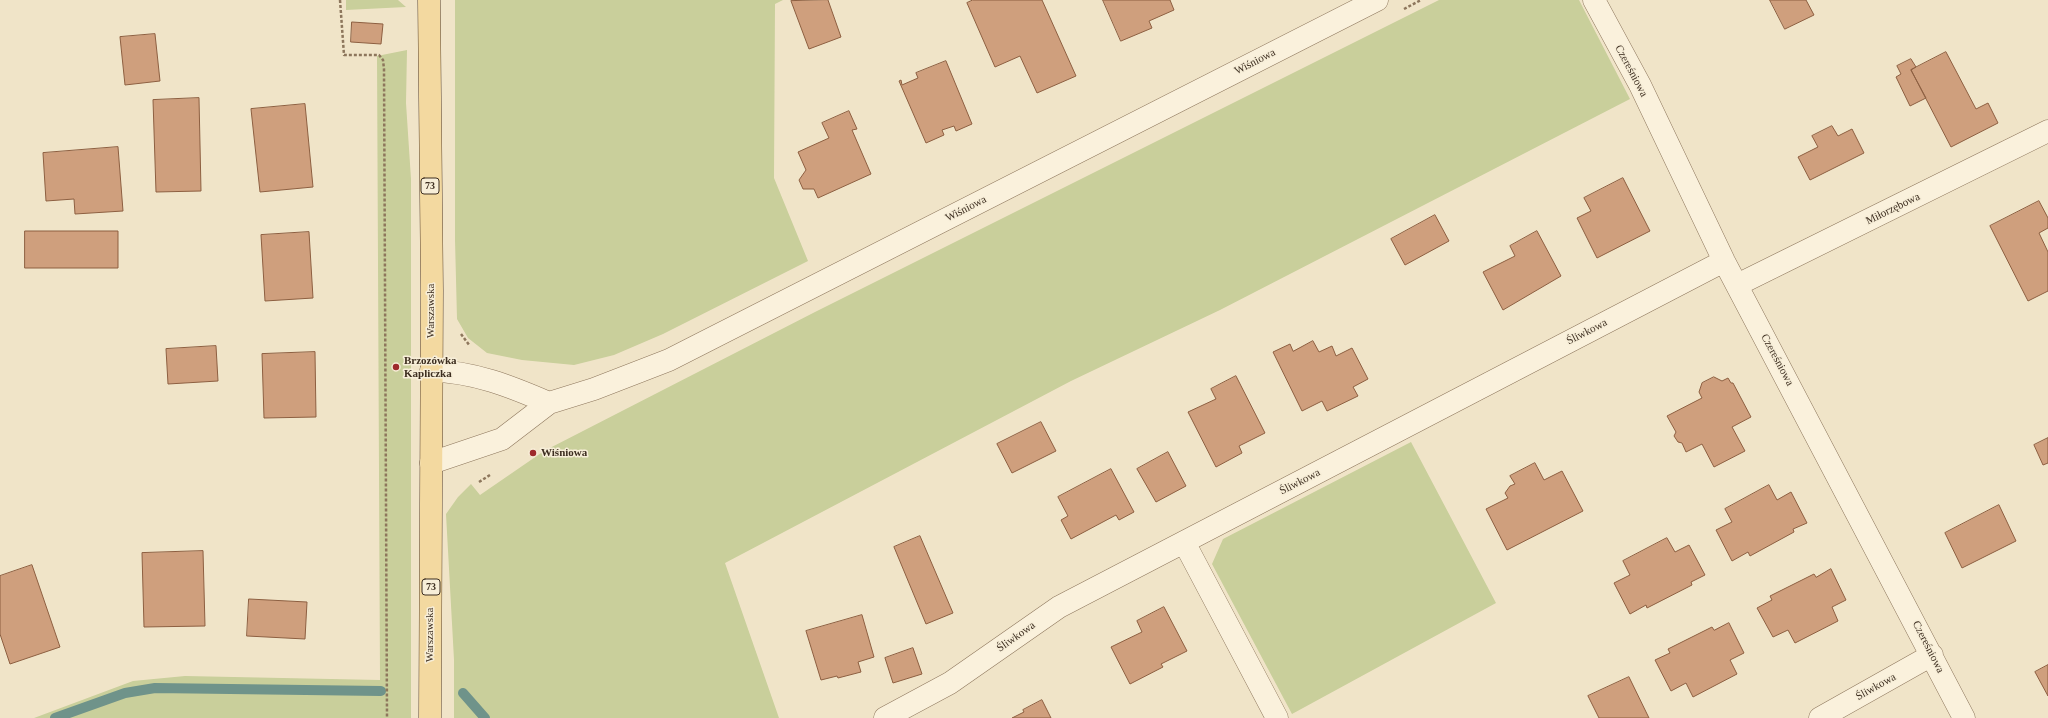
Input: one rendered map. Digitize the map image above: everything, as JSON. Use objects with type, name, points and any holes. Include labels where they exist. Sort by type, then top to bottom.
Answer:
[{"type":"main road","name":"Warszawska","points":[[428,0],[432,371],[430,718]]},
{"type":"street","name":"Wiśniowa","points":[[431,463],[502,439],[549,403],[594,389],[669,360],[1377,0]]},
{"type":"street","name":"Czereśniowa","points":[[1594,0],[1640,85],[1724,261],[1964,718]]},
{"type":"street","name":"Miłorzębowa","points":[[1737,285],[2048,131]]},
{"type":"street","name":"Śliwkowa","points":[[885,718],[950,683],[1059,608],[1724,261]]},
{"type":"street","points":[[432,371],[447,371],[506,384],[549,403]]},
{"type":"street","points":[[1184,542],[1277,718]]},
{"type":"street","name":"Śliwkowa","points":[[1820,718],[1932,655]]},
{"type":"path","points":[[340,0],[344,55],[379,54],[383,60],[384,69],[387,718]]},
{"type":"path","points":[[458,329],[464,340],[475,351]]},
{"type":"green space","points":[[346,0],[398,0],[406,7],[346,10]]},
{"type":"green space","points":[[455,0],[783,0],[775,4],[774,178],[808,261],[663,334],[614,355],[574,365],[522,360],[487,353],[468,338],[457,319],[455,240]]},
{"type":"green space","points":[[1439,0],[1579,0],[1630,99],[1220,310],[1071,381],[725,563],[779,718],[454,718],[454,660],[446,514],[458,497],[471,484],[480,495],[544,451],[815,312]]},
{"type":"green space","points":[[407,50],[406,103],[411,179],[411,718],[34,718],[133,681],[185,676],[380,680],[377,56]]},
{"type":"green space","points":[[1411,442],[1496,603],[1292,714],[1212,564],[1223,539]]},
{"type":"building","points":[[828,0],[841,37],[809,49],[791,1]]},
{"type":"building","points":[[973,0],[1042,0],[1076,76],[1037,93],[1020,56],[995,67],[967,3]]},
{"type":"building","points":[[1103,0],[1170,0],[1174,10],[1149,21],[1152,28],[1121,41]]},
{"type":"building","points":[[1770,0],[1806,0],[1814,15],[1785,29]]},
{"type":"building","points":[[352,22],[383,24],[381,44],[351,42]]},
{"type":"building","points":[[155,34],[160,81],[125,85],[120,37]]},
{"type":"building","points":[[1946,52],[1976,109],[1988,103],[1998,123],[1951,147],[1911,70]]},
{"type":"building","points":[[1911,59],[1916,67],[1911,70],[1926,98],[1910,106],[1896,77],[1901,74],[1897,66]]},
{"type":"building","points":[[946,61],[972,124],[956,131],[954,126],[942,130],[944,135],[926,143],[899,81],[901,80],[902,85],[918,78],[916,73]]},
{"type":"building","points":[[199,98],[201,191],[156,192],[153,100]]},
{"type":"building","points":[[305,104],[313,187],[260,192],[251,109]]},
{"type":"building","points":[[849,111],[857,129],[852,130],[871,174],[818,198],[814,189],[803,189],[799,180],[806,170],[798,152],[829,138],[822,123]]},
{"type":"building","points":[[1832,126],[1838,136],[1852,129],[1864,153],[1810,180],[1798,157],[1818,147],[1812,136]]},
{"type":"building","points":[[118,147],[123,211],[75,214],[74,199],[46,201],[43,153]]},
{"type":"building","points":[[1623,178],[1650,231],[1597,258],[1577,218],[1591,211],[1584,198]]},
{"type":"building","points":[[2039,201],[2048,218],[2048,228],[2039,233],[2048,252],[2048,291],[2028,301],[1990,226]]},
{"type":"building","points":[[1435,215],[1449,241],[1405,265],[1391,239]]},
{"type":"building","points":[[25,231],[118,231],[118,268],[25,268]]},
{"type":"building","points":[[1537,231],[1561,276],[1503,310],[1483,272],[1515,256],[1510,246]]},
{"type":"building","points":[[309,232],[313,298],[265,301],[261,235]]},
{"type":"building","points":[[1313,341],[1319,352],[1332,346],[1336,356],[1352,348],[1368,379],[1353,387],[1358,396],[1327,411],[1322,401],[1302,411],[1273,352],[1290,344],[1293,351]]},
{"type":"building","points":[[216,346],[218,381],[168,384],[166,349]]},
{"type":"building","points":[[315,352],[316,417],[264,418],[262,354]]},
{"type":"building","points":[[1236,376],[1265,433],[1239,446],[1242,453],[1216,467],[1188,412],[1216,399],[1211,389]]},
{"type":"building","points":[[1714,377],[1722,381],[1728,378],[1731,383],[1733,383],[1751,417],[1732,427],[1745,451],[1714,467],[1702,444],[1686,452],[1682,443],[1678,442],[1674,436],[1676,432],[1667,416],[1702,398],[1699,392],[1702,383]]},
{"type":"building","points":[[1041,422],[1056,451],[1012,473],[997,444]]},
{"type":"building","points":[[2048,438],[2048,463],[2043,465],[2034,445]]},
{"type":"building","points":[[1168,452],[1186,486],[1156,502],[1137,469]]},
{"type":"building","points":[[1535,463],[1544,480],[1562,471],[1583,511],[1507,550],[1486,509],[1508,498],[1505,493],[1510,486],[1515,484],[1510,476]]},
{"type":"building","points":[[1111,469],[1134,512],[1119,520],[1116,515],[1071,539],[1061,520],[1068,516],[1058,497]]},
{"type":"building","points":[[1769,485],[1777,500],[1791,492],[1807,523],[1793,529],[1794,532],[1750,556],[1748,552],[1732,561],[1716,530],[1732,522],[1725,509]]},
{"type":"building","points":[[1999,505],[2016,541],[1962,568],[1945,533]]},
{"type":"building","points":[[920,536],[953,613],[926,624],[894,547]]},
{"type":"building","points":[[1667,538],[1675,552],[1689,545],[1705,575],[1691,582],[1692,585],[1647,608],[1646,605],[1630,614],[1614,583],[1630,575],[1623,561]]},
{"type":"building","points":[[203,551],[205,626],[144,627],[142,553]]},
{"type":"building","points":[[32,565],[60,647],[10,664],[0,634],[0,576]]},
{"type":"building","points":[[1831,569],[1846,600],[1832,607],[1838,621],[1795,643],[1788,630],[1773,637],[1757,608],[1772,600],[1770,596],[1814,574],[1816,577]]},
{"type":"building","points":[[249,599],[307,602],[305,639],[247,636]]},
{"type":"building","points":[[1164,607],[1187,651],[1161,664],[1163,667],[1130,684],[1111,647],[1142,632],[1137,621]]},
{"type":"building","points":[[862,615],[874,657],[858,662],[861,672],[838,678],[837,676],[821,680],[806,631]]},
{"type":"building","points":[[1729,623],[1744,653],[1730,660],[1737,674],[1693,697],[1686,683],[1671,691],[1655,660],[1670,653],[1668,649],[1712,627],[1714,630]]},
{"type":"building","points":[[913,648],[922,674],[893,683],[885,658]]},
{"type":"building","points":[[2048,665],[2048,696],[2035,672]]},
{"type":"building","points":[[1629,677],[1649,718],[1599,718],[1588,696]]},
{"type":"building","points":[[1042,700],[1051,718],[1012,718],[1024,712],[1023,710]]},
{"type":"waterway","points":[[55,718],[125,693],[155,688],[381,691]]},
{"type":"waterway","points":[[463,693],[485,718]]},
{"type":"place","name":"Brzozówka Kapliczka","points":[[396,367]]},
{"type":"place","name":"Wiśniowa","points":[[533,453]]}]
